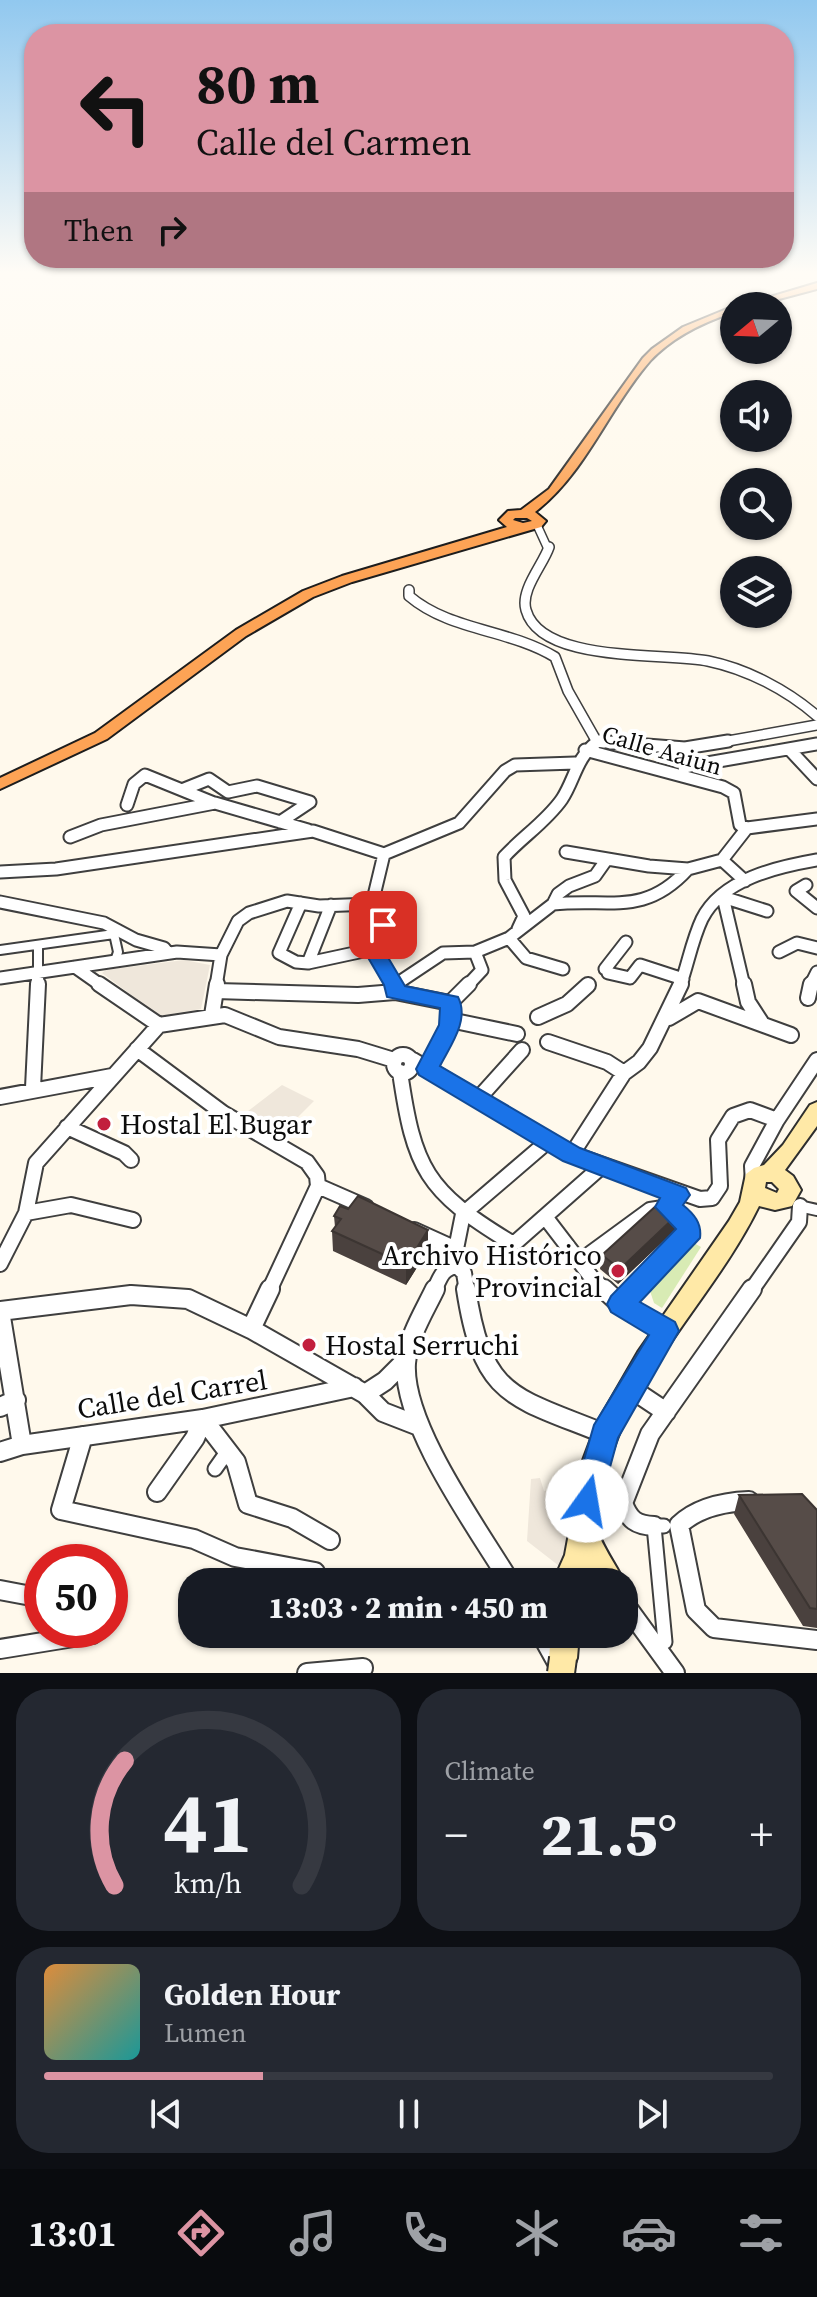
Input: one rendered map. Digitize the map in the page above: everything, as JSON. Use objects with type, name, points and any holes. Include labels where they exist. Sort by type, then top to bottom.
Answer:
[{"type":"highway","points":[[0,784],[101,736],[146,706],[241,633],[297,599],[347,579],[528,524],[562,492],[652,361],[666,349]]},
{"type":"highway","points":[[0,777],[92,733],[136,704],[230,632],[299,592],[340,576],[528,524]]},
{"type":"main road","points":[[594,1568],[585,1533],[590,1483],[605,1434],[666,1331],[735,1230],[774,1189],[790,1151],[817,1110]]},
{"type":"street","points":[[528,524],[549,547],[526,597],[526,611],[531,621],[542,630],[556,639],[604,654],[709,661],[752,676],[788,695],[817,716]]},
{"type":"street","points":[[409,590],[409,596],[423,609],[466,625],[511,635],[555,657],[568,691],[597,742]]},
{"type":"street","points":[[513,935],[524,916],[501,869],[504,857],[562,798],[575,763],[585,750],[597,742],[685,748],[817,725]]},
{"type":"street","points":[[681,771],[817,744]]},
{"type":"street","points":[[681,771],[688,757],[685,748]]},
{"type":"street","points":[[789,749],[817,779]]},
{"type":"street","name":"Calle Aaiun","points":[[585,750],[681,771],[734,793],[740,825],[747,828]]},
{"type":"street","points":[[127,805],[134,784],[145,775],[215,803],[384,854],[459,823],[505,771],[515,765],[575,763]]},
{"type":"street","points":[[184,789],[209,779],[228,792],[257,786],[310,802],[280,822]]},
{"type":"street","points":[[70,837],[101,825],[215,803]]},
{"type":"street","points":[[566,852],[688,869],[722,860],[747,828],[817,819]]},
{"type":"street","points":[[0,872],[56,869],[313,831]]},
{"type":"street","points":[[373,949],[383,925],[372,904],[384,854]]},
{"type":"street","points":[[395,988],[443,953],[475,952],[513,935],[553,904],[558,894],[569,886],[595,876],[607,859]]},
{"type":"street","points":[[722,860],[745,881]]},
{"type":"street","points":[[572,1154],[624,1073],[636,1067],[645,1056],[669,1018],[704,915],[745,881],[789,865],[817,860]]},
{"type":"street","points":[[553,904],[646,902],[674,887],[688,869]]},
{"type":"street","points":[[806,885],[796,891],[817,908]]},
{"type":"street","points":[[723,897],[767,911]]},
{"type":"street","points":[[723,897],[748,1002],[761,1022]]},
{"type":"street","points":[[0,902],[104,923],[136,940],[161,947],[168,953]]},
{"type":"street","points":[[212,1015],[221,955],[245,915],[282,902],[372,904]]},
{"type":"street","points":[[301,903],[279,953],[296,962],[308,963],[373,949]]},
{"type":"street","points":[[308,963],[331,905]]},
{"type":"street","points":[[0,950],[114,934],[118,952],[115,961]]},
{"type":"street","points":[[513,935],[526,958],[563,969]]},
{"type":"street","points":[[626,942],[606,971],[630,978],[640,965],[683,979]]},
{"type":"street","points":[[779,952],[797,943],[817,948]]},
{"type":"street","points":[[33,1088],[38,945]]},
{"type":"street","points":[[373,949],[395,988]]},
{"type":"street","points":[[427,1069],[441,1045],[450,1020],[450,1003],[482,970],[475,952]]},
{"type":"street","points":[[0,978],[168,953],[221,955]]},
{"type":"street","points":[[75,967],[159,1025]]},
{"type":"street","points":[[808,998],[807,992],[817,972]]},
{"type":"street","points":[[538,1017],[567,1004],[588,985]]},
{"type":"street","points":[[216,991],[333,995],[395,988],[450,1003]]},
{"type":"street","points":[[669,1018],[698,1001],[791,1035]]},
{"type":"street","points":[[0,1264],[26,1213],[36,1163],[112,1075],[159,1025],[212,1015],[229,1016],[279,1037],[358,1049],[397,1066],[413,1068],[413,1060],[547,1142],[673,1201],[689,1229],[688,1238],[620,1304]]},
{"type":"street","points":[[450,1020],[517,1034]]},
{"type":"street","points":[[548,1042],[607,1062],[624,1073]]},
{"type":"street","points":[[137,1049],[223,1113],[307,1162],[317,1176],[318,1186],[251,1329]]},
{"type":"street","points":[[478,1099],[522,1050]]},
{"type":"street","points":[[769,1501],[730,1501],[667,1526],[639,1525],[628,1517],[623,1503],[650,1434],[799,1222],[774,1189],[777,1120],[817,1060]]},
{"type":"street","points":[[397,1066],[413,1150],[437,1190],[463,1214],[513,1243],[546,1218],[601,1167]]},
{"type":"street","points":[[0,1097],[33,1088],[112,1075]]},
{"type":"street","points":[[579,1262],[650,1210],[673,1201],[707,1200],[715,1196],[720,1188],[718,1140],[739,1109],[751,1109],[777,1120]]},
{"type":"street","points":[[67,1127],[124,1153],[131,1160]]},
{"type":"street","points":[[359,1391],[385,1381],[406,1360],[452,1263],[463,1214],[547,1142]]},
{"type":"street","points":[[318,1186],[394,1220],[464,1273],[476,1344],[487,1368],[504,1391],[527,1404],[605,1434]]},
{"type":"street","points":[[26,1213],[71,1205],[133,1220]]},
{"type":"street","points":[[546,1218],[579,1262],[620,1304],[666,1331]]},
{"type":"street","points":[[22,1445],[8,1404],[0,1311],[131,1295],[160,1295],[196,1301],[359,1391],[383,1412],[419,1426]]},
{"type":"street","points":[[406,1360],[407,1384],[419,1426],[502,1568]]},
{"type":"street","points":[[630,1388],[666,1412]]},
{"type":"street","name":"Calle del Carrel","points":[[0,1452],[22,1445],[203,1419],[359,1391]]},
{"type":"street","points":[[203,1419],[236,1462],[248,1504],[292,1518],[326,1537]]},
{"type":"street","points":[[157,1492],[195,1438],[203,1419]]},
{"type":"street","points":[[83,1436],[61,1510],[194,1539],[203,1546],[243,1558],[294,1568]]},
{"type":"street","points":[[215,1469],[228,1452]]},
{"type":"street","points":[[667,1526],[696,1610],[714,1628],[817,1640]]},
{"type":"street","points":[[665,1642],[667,1526]]},
{"type":"street","points":[[0,1590],[24,1595]]},
{"type":"street","points":[[638,1626],[675,1673]]},
{"type":"street","points":[[0,1649],[24,1645]]},
{"type":"street","points":[[307,1673],[363,1668]]},
{"type":"green space","points":[[694,1243],[701,1247],[662,1308],[654,1303],[649,1288]]},
{"type":"shaded area","points":[[184,960],[210,965],[201,1009],[159,1016],[102,973],[106,970]]},
{"type":"shaded area","points":[[282,1085],[314,1101],[273,1142],[235,1121]]},
{"type":"shaded area","points":[[540,1478],[544,1491],[565,1486],[575,1496],[563,1568],[527,1541],[531,1479]]},
{"type":"building","points":[[358,1196],[428,1230],[406,1265],[332,1231],[341,1219],[334,1216],[340,1206],[348,1209]]},
{"type":"building","points":[[662,1204],[677,1215],[620,1269],[602,1255],[657,1205]]},
{"type":"building","points":[[802,1494],[817,1510],[817,1609],[810,1608],[739,1495]]},
{"type":"place","name":"Hostal El Bugar","points":[[104,1124]]},
{"type":"place","name":"Archivo Histórico Provincial","points":[[618,1271]]},
{"type":"place","name":"Hostal Serruchi","points":[[309,1345]]},
{"type":"route","points":[[383,925],[373,949],[395,985],[395,992],[450,1003],[450,1025],[427,1069],[547,1142],[601,1167],[678,1195],[667,1207],[685,1221],[689,1229],[688,1238],[620,1304],[666,1331],[605,1434],[587,1501]]}]
